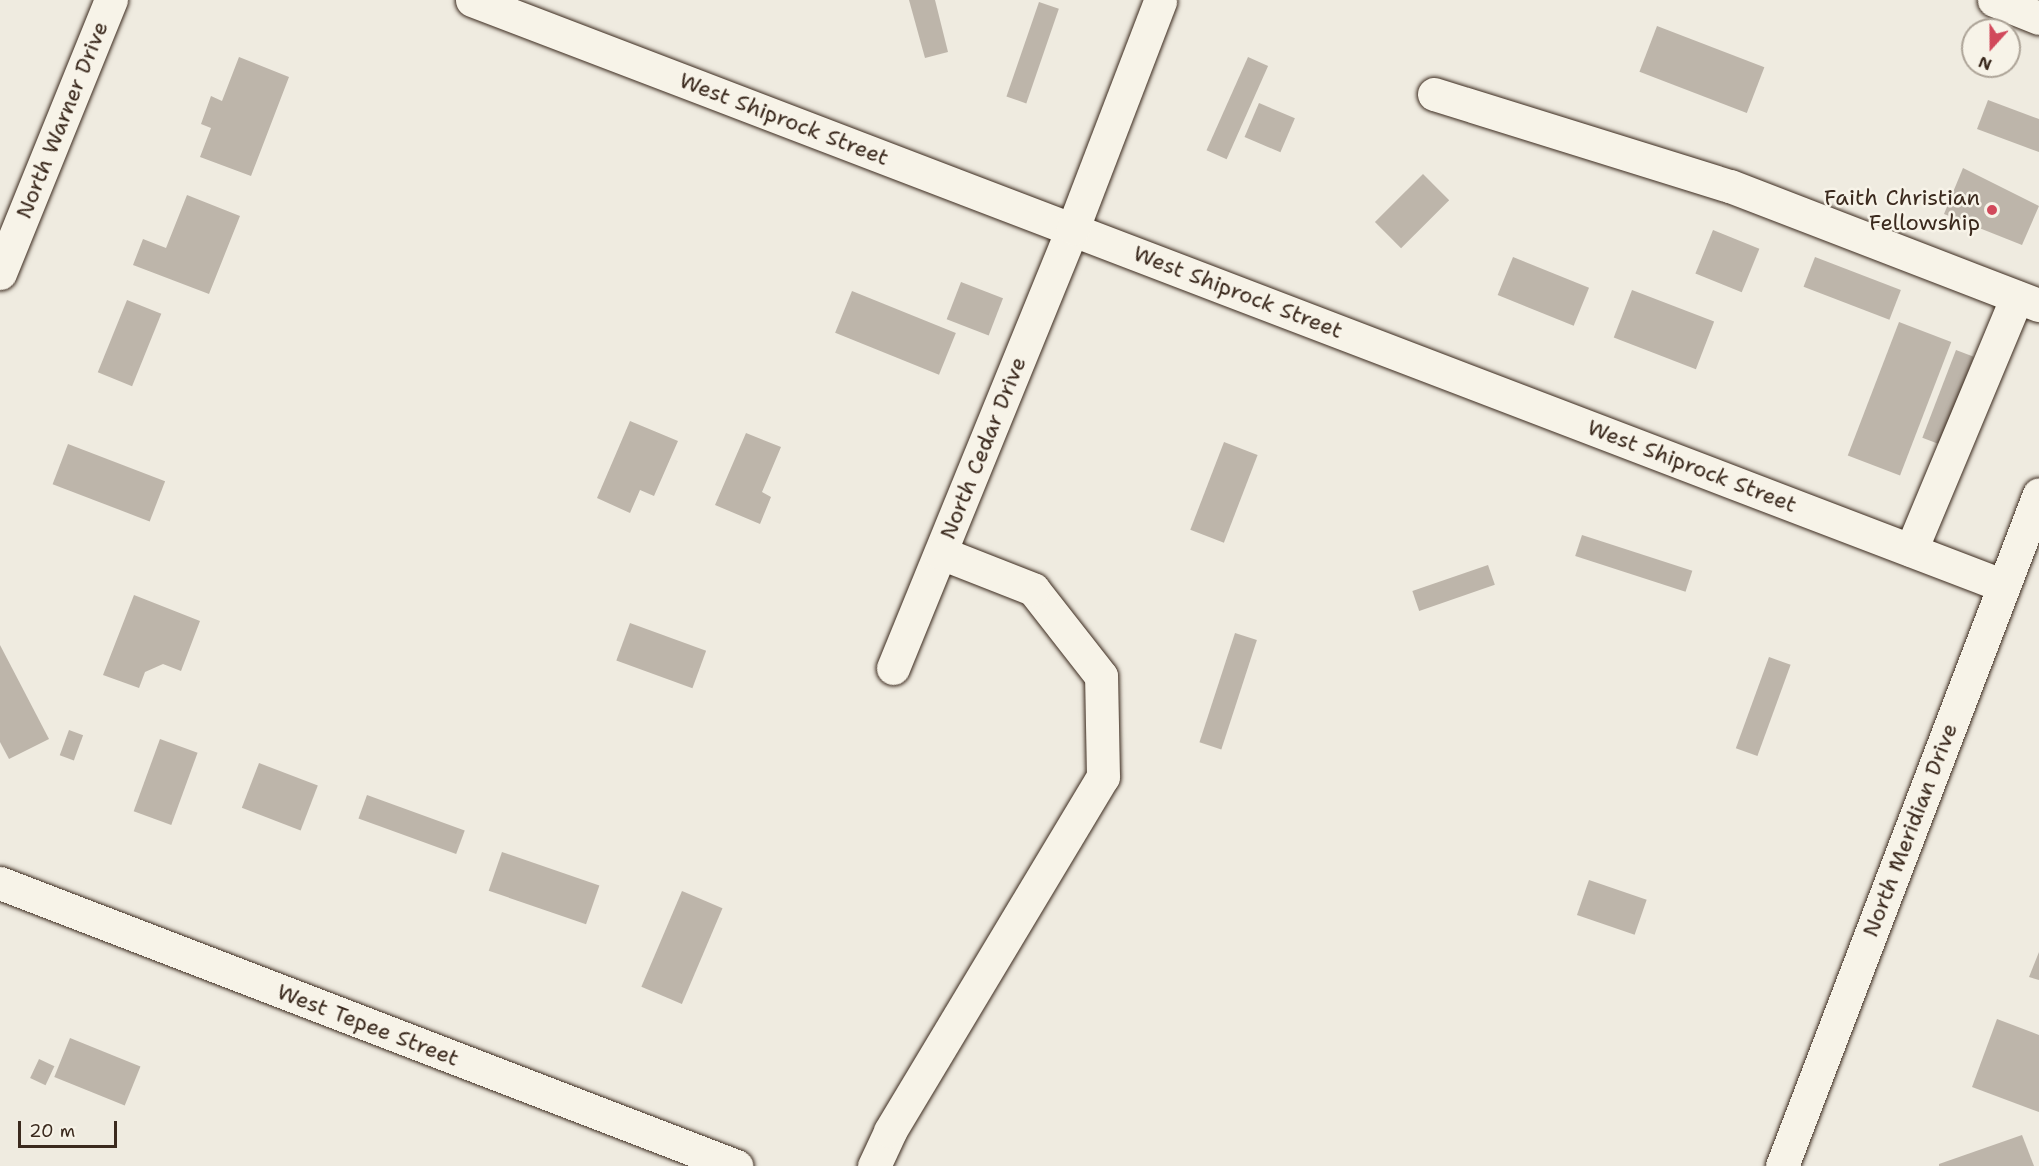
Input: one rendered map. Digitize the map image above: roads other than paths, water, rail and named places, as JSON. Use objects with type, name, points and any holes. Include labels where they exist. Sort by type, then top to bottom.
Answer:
[{"type":"street","name":"North Warner Drive","points":[[0,273],[111,0]]},
{"type":"street","name":"West Shiprock Street","points":[[472,0],[2004,586]]},
{"type":"street","points":[[1994,0],[2039,18]]},
{"type":"street","name":"North Cedar Drive","points":[[894,668],[1073,228],[1160,1]]},
{"type":"street","points":[[1434,93],[1730,186],[2028,301],[1911,550]]},
{"type":"street","name":"North Meridian Drive","points":[[1782,1166],[2039,494]]},
{"type":"street","points":[[874,1166],[890,1131],[1103,777],[1101,676],[1033,589],[941,553]]},
{"type":"street","name":"West Tepee Street","points":[[0,883],[736,1166]]},
{"type":"place","name":"Faith Christian Fellowship","points":[[1992,210]]}]
